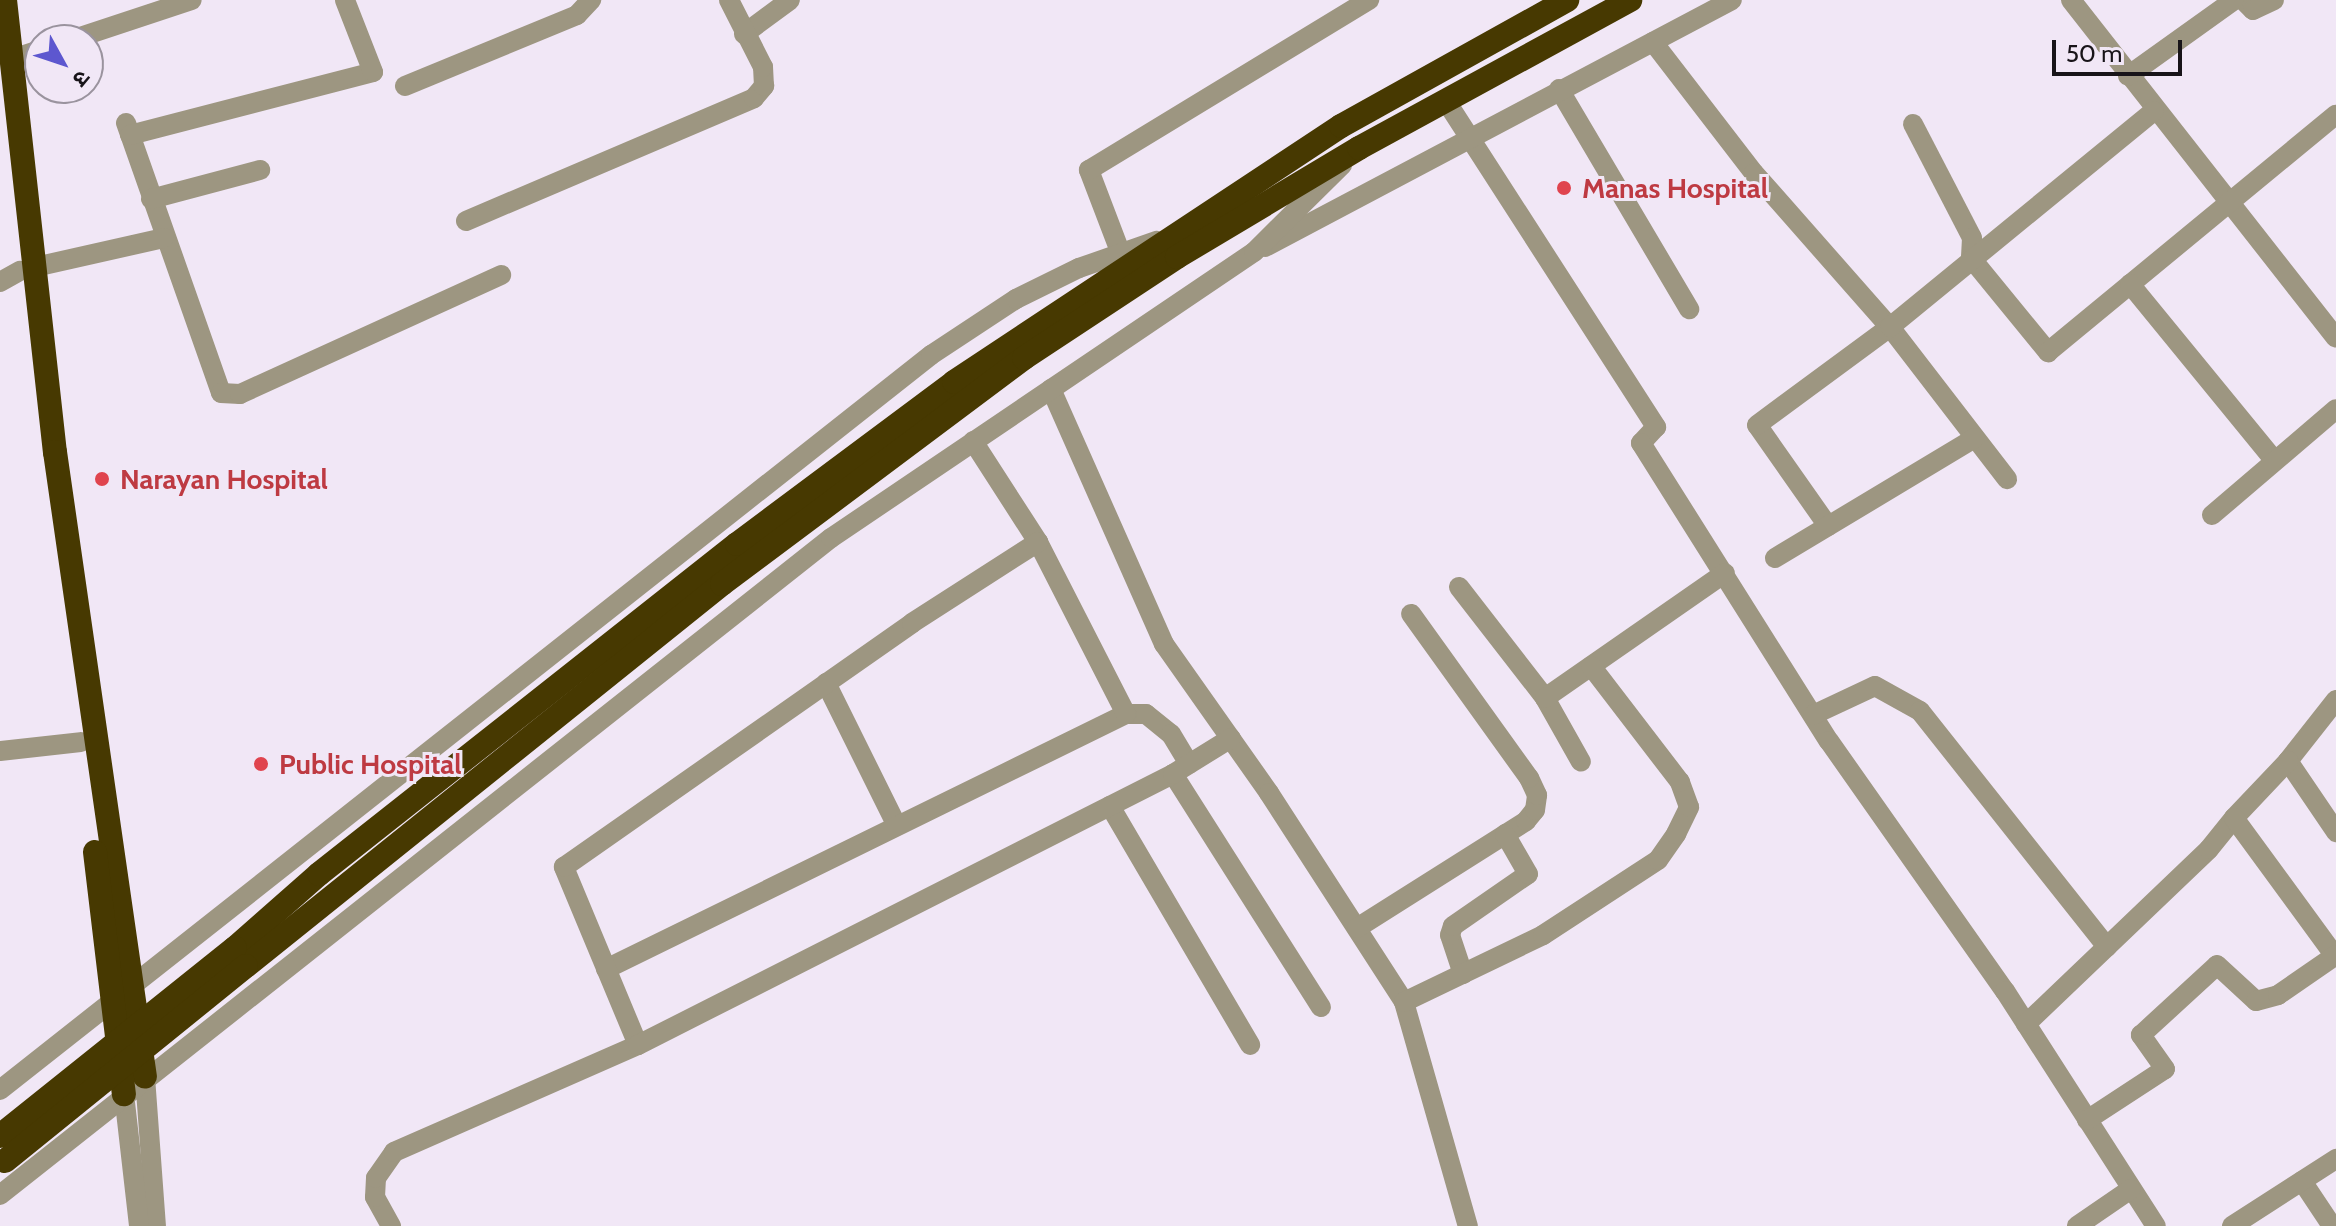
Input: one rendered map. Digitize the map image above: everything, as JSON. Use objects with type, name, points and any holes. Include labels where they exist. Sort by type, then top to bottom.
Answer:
[{"type":"highway","points":[[5,0],[12,59],[18,273],[55,452],[123,995],[124,1094]]},
{"type":"highway","points":[[2,1163],[240,957],[319,874],[737,544],[954,382],[1166,238],[1341,126],[1567,0]]},
{"type":"highway","points":[[0,1136],[240,957],[913,439],[1177,257],[1359,148],[1630,0]]},
{"type":"highway","points":[[0,87],[18,273],[81,742],[123,995],[145,1077]]},
{"type":"street","points":[[104,29],[192,0]]},
{"type":"street","points":[[345,0],[373,72],[128,129],[214,386],[228,396],[501,275]]},
{"type":"street","points":[[405,86],[577,15],[591,0]]},
{"type":"street","points":[[466,221],[754,98],[764,86],[763,67],[729,0]]},
{"type":"street","points":[[744,34],[790,0]]},
{"type":"street","points":[[1121,254],[1089,170],[1369,0]]},
{"type":"street","points":[[0,1195],[145,1077],[831,538],[1254,252],[1315,225],[1467,137],[1732,0]]},
{"type":"street","points":[[2071,0],[2154,111],[2336,338]]},
{"type":"street","points":[[2128,76],[2234,0]]},
{"type":"street","points":[[2243,0],[2253,10],[2274,0]]},
{"type":"street","points":[[1653,42],[1754,173],[1890,327],[2007,479]]},
{"type":"street","points":[[12,59],[24,55]]},
{"type":"street","points":[[1559,89],[1689,309]]},
{"type":"street","points":[[1446,101],[1656,427],[1641,443],[1813,715],[2026,1024],[2156,1226]]},
{"type":"street","points":[[1828,526],[1757,425],[1890,327],[2154,111]]},
{"type":"street","points":[[1913,124],[1972,238],[1971,258],[2048,352],[2335,117]]},
{"type":"street","points":[[1254,252],[1359,148]]},
{"type":"street","points":[[151,199],[260,170]]},
{"type":"street","points":[[18,273],[164,238]]},
{"type":"street","points":[[0,1090],[931,355],[1016,299],[1166,238]]},
{"type":"street","points":[[2130,284],[2273,459]]},
{"type":"street","points":[[1051,389],[1164,644],[1231,738],[1404,1002],[1468,1226]]},
{"type":"street","points":[[2212,515],[2273,459],[2336,409]]},
{"type":"street","points":[[1775,558],[1975,438]]},
{"type":"street","points":[[973,441],[1038,542],[1126,714]]},
{"type":"street","points":[[638,1045],[564,867],[826,683],[1038,542]]},
{"type":"street","points":[[1545,698],[1725,573]]},
{"type":"street","points":[[1459,587],[1545,698],[1581,762]]},
{"type":"street","points":[[1357,928],[1526,821],[1537,795],[1411,614]]},
{"type":"street","points":[[1404,1002],[1543,935],[1658,860],[1689,807],[1680,782],[1591,666]]},
{"type":"street","points":[[826,683],[896,824]]},
{"type":"street","points":[[1813,715],[1875,686],[1920,711],[2107,947]]},
{"type":"street","points":[[2026,1024],[2209,849],[2288,761],[2336,700]]},
{"type":"street","points":[[606,969],[896,824],[1126,714],[1146,714],[1171,734],[1181,769],[1321,1007]]},
{"type":"street","points":[[391,1226],[375,1197],[376,1178],[394,1152],[638,1045],[1110,806],[1181,769],[1231,738]]},
{"type":"street","points":[[0,751],[81,742]]},
{"type":"street","points":[[2288,761],[2336,832]]},
{"type":"street","points":[[1110,806],[1250,1045]]},
{"type":"street","points":[[2087,1120],[2165,1069],[2141,1035],[2217,965],[2256,1001],[2278,995],[2335,956],[2234,818]]},
{"type":"street","points":[[1463,974],[1450,935],[1453,926],[1528,874],[1505,834]]},
{"type":"street","points":[[145,1077],[156,1226]]},
{"type":"street","points":[[124,1094],[139,1226]]},
{"type":"street","points":[[2232,1226],[2336,1159]]},
{"type":"street","points":[[2302,1181],[2332,1226]]},
{"type":"street","points":[[2077,1226],[2131,1189]]},
{"type":"place","name":"Manas Hospital","points":[[1564,188]]},
{"type":"place","name":"Narayan Hospital","points":[[102,479]]},
{"type":"place","name":"Public Hospital","points":[[261,764]]}]
